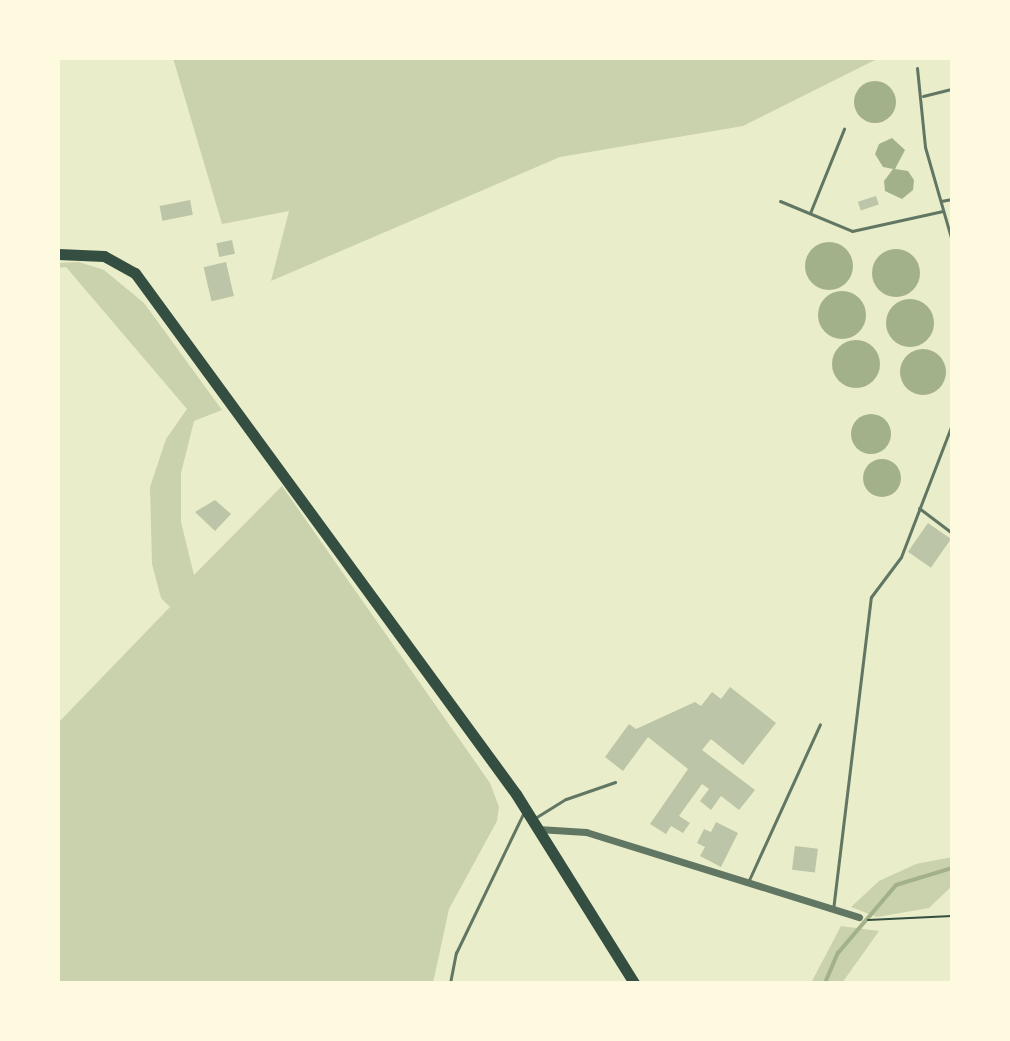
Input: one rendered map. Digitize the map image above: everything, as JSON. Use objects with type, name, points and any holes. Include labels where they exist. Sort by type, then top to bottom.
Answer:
[{"type":"main road","points":[[58,254],[104,256],[135,273],[532,819],[634,983]]},
{"type":"street","points":[[532,819],[586,832],[859,917]]},
{"type":"lane","points":[[917,68],[923,96],[925,147],[952,241]]},
{"type":"lane","points":[[923,96],[952,89]]},
{"type":"lane","points":[[810,213],[844,129]]},
{"type":"lane","points":[[941,201],[952,199]]},
{"type":"lane","points":[[780,201],[862,231],[943,211]]},
{"type":"lane","points":[[833,910],[871,597],[901,557],[952,424]]},
{"type":"lane","points":[[919,508],[952,533]]},
{"type":"lane","points":[[747,884],[820,724]]},
{"type":"lane","points":[[450,983],[456,953],[532,819],[566,799],[615,782]]},
{"type":"path","points":[[877,922],[952,916]]},
{"type":"shaded area","points":[[173,58],[879,58],[743,126],[560,157],[271,281],[289,211],[222,224]]},
{"type":"shaded area","points":[[875,81],[890,87],[896,102],[890,117],[875,123],[860,117],[854,102],[860,87]]},
{"type":"shaded area","points":[[892,138],[905,150],[895,169],[908,171],[914,180],[913,190],[902,199],[885,191],[884,181],[893,169],[883,167],[875,154],[879,144]]},
{"type":"shaded area","points":[[829,242],[846,249],[853,266],[846,283],[829,290],[812,283],[805,266],[812,249]]},
{"type":"shaded area","points":[[896,249],[913,256],[920,273],[913,290],[896,297],[879,290],[872,273],[879,256]]},
{"type":"shaded area","points":[[79,262],[104,270],[144,303],[222,410],[194,421],[181,473],[181,522],[194,575],[282,486],[490,783],[499,807],[497,821],[449,909],[433,983],[58,983],[58,723],[170,607],[161,598],[152,564],[150,487],[166,439],[187,409],[66,267],[58,268],[58,263]]},
{"type":"shaded area","points":[[842,291],[859,298],[866,315],[859,332],[842,339],[825,332],[818,315],[825,298]]},
{"type":"shaded area","points":[[910,299],[927,306],[934,323],[927,340],[910,347],[893,340],[886,323],[893,306]]},
{"type":"shaded area","points":[[856,340],[865,341],[873,347],[879,355],[879,373],[873,381],[865,387],[856,388],[847,387],[839,381],[833,373],[832,364],[833,355],[839,347],[847,341]]},
{"type":"shaded area","points":[[923,349],[932,350],[939,356],[945,363],[945,381],[939,388],[932,394],[923,395],[914,394],[907,388],[901,381],[900,372],[901,363],[907,356],[914,350]]},
{"type":"shaded area","points":[[871,414],[885,420],[891,434],[885,448],[871,454],[857,448],[851,434],[857,420]]},
{"type":"shaded area","points":[[882,459],[896,464],[901,478],[896,492],[882,497],[868,492],[863,478],[868,464]]},
{"type":"shaded area","points":[[952,857],[952,886],[929,908],[877,917],[851,907],[879,881],[916,864]]},
{"type":"shaded area","points":[[841,926],[879,931],[842,983],[811,983]]},
{"type":"building","points":[[876,196],[879,205],[861,210],[858,202]]},
{"type":"building","points":[[190,200],[193,215],[162,221],[160,206]]},
{"type":"building","points":[[232,240],[235,254],[219,257],[216,243]]},
{"type":"building","points":[[226,262],[234,296],[211,301],[204,267]]},
{"type":"building","points":[[215,500],[231,514],[215,531],[195,512]]},
{"type":"building","points":[[928,523],[951,539],[931,568],[908,552]]},
{"type":"building","points":[[730,687],[776,723],[743,765],[711,739],[702,750],[755,790],[739,810],[721,796],[711,810],[700,801],[709,789],[702,784],[679,816],[690,823],[683,833],[671,826],[666,834],[650,824],[688,769],[648,737],[623,771],[605,757],[629,724],[636,729],[695,702],[701,706],[712,692],[721,699]]},
{"type":"building","points":[[716,822],[738,833],[721,867],[700,856],[705,847],[697,843],[704,829],[711,832]]},
{"type":"building","points":[[795,846],[818,849],[815,873],[792,870]]},
{"type":"waterway","points":[[825,983],[838,953],[896,885],[952,868]]}]
